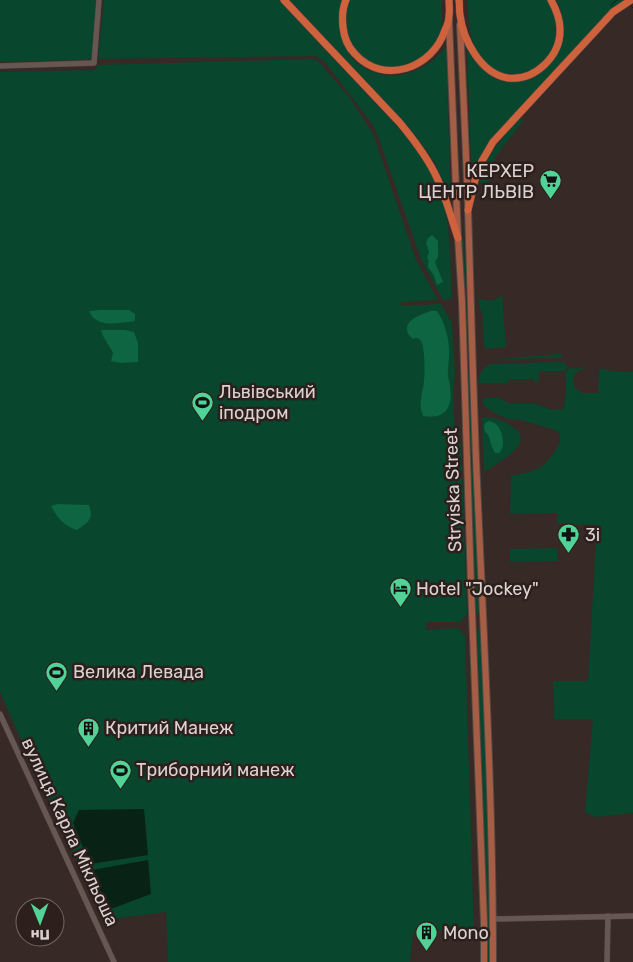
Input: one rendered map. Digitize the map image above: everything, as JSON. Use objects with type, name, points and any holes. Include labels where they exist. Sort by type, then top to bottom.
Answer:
[{"type":"highway","points":[[284,0],[400,123],[416,143],[437,177],[458,238]]},
{"type":"highway","points":[[346,0],[342,18],[347,43],[359,58],[367,64],[383,70],[393,71],[420,63],[438,46],[449,17],[449,0]]},
{"type":"highway","points":[[459,0],[460,17],[470,47],[483,65],[492,72],[509,78],[524,77],[538,70],[546,64],[557,45],[560,29],[551,0]]},
{"type":"highway","points":[[468,210],[475,180],[482,161],[493,142],[602,24],[614,12],[631,0]]},
{"type":"main road","name":"Stryiska Street","points":[[449,17],[462,301],[484,962]]},
{"type":"main road","name":"Stryiska Street","points":[[460,17],[482,586],[493,962]]},
{"type":"main road","points":[[463,361],[472,361]]},
{"type":"street","points":[[0,66],[94,63],[99,0]]},
{"type":"street","name":"вулиця Карла Мікльоша","points":[[0,714],[114,962]]},
{"type":"street","points":[[607,962],[608,916]]},
{"type":"street","points":[[493,919],[633,916]]},
{"type":"green space","points":[[0,0],[96,0],[91,59],[0,62]]},
{"type":"green space","points":[[104,0],[279,0],[396,125],[426,164],[440,194],[447,219],[452,299],[443,300],[421,259],[373,125],[325,62],[316,56],[98,59]]},
{"type":"green space","points":[[290,0],[342,0],[339,19],[341,37],[348,52],[358,64],[371,72],[387,75],[405,74],[423,67],[446,47],[451,198],[435,163],[408,126]]},
{"type":"green space","points":[[350,0],[442,0],[442,27],[437,42],[427,53],[408,65],[392,67],[377,64],[364,57],[353,46],[346,33],[345,17]]},
{"type":"green space","points":[[468,0],[547,0],[556,22],[555,42],[546,58],[531,70],[513,74],[496,70],[480,56],[470,31]]},
{"type":"green space","points":[[556,0],[624,0],[604,16],[492,140],[476,164],[473,164],[471,161],[467,49],[480,67],[496,79],[506,81],[523,80],[536,75],[547,67],[556,56],[561,42],[562,14]]},
{"type":"green space","name":"Львівський іподром","points":[[314,59],[319,62],[349,97],[373,134],[416,260],[438,300],[401,302],[401,306],[441,304],[452,323],[455,376],[453,392],[455,436],[461,445],[467,614],[460,622],[426,622],[426,630],[458,628],[465,637],[474,937],[452,936],[438,929],[413,933],[410,962],[168,962],[166,912],[105,920],[43,790],[0,692],[0,72],[96,70],[97,65]]},
{"type":"green space","points":[[518,118],[523,119],[523,121],[496,156],[490,170],[489,182],[484,184],[478,181],[485,161]]},
{"type":"green space","points":[[432,235],[438,241],[438,257],[435,262],[443,282],[437,285],[428,267],[429,261],[427,257],[429,252],[426,243]]},
{"type":"green space","points":[[464,238],[468,344],[467,346],[461,239]]},
{"type":"green space","points":[[502,296],[506,347],[487,349],[484,347],[482,311],[480,310],[478,298],[489,301],[495,300]]},
{"type":"green space","points":[[129,310],[135,314],[135,321],[103,323],[92,317],[89,311]]},
{"type":"green space","points":[[431,311],[437,311],[445,326],[448,338],[448,375],[451,393],[449,406],[446,410],[442,414],[431,417],[423,416],[421,408],[424,383],[422,343],[419,339],[413,339],[409,336],[407,328],[413,319]]},
{"type":"green space","points":[[101,330],[134,332],[138,343],[138,362],[120,363],[111,361],[113,353]]},
{"type":"green space","points":[[561,354],[562,358],[484,360]]},
{"type":"green space","points":[[564,363],[568,367],[564,371],[541,371],[539,373],[539,380],[536,383],[534,379],[509,379],[508,383],[478,383],[482,371],[491,364]]},
{"type":"green space","points":[[583,366],[584,369],[574,375],[574,387],[582,393],[598,393],[601,368],[609,371],[633,372],[633,813],[595,817],[585,812],[593,719],[554,719],[553,681],[588,681],[597,525],[557,524],[557,513],[510,514],[511,476],[530,472],[541,467],[557,448],[560,436],[555,430],[501,416],[487,408],[483,402],[485,398],[500,398],[510,404],[536,404],[552,410],[563,409],[566,391],[565,373],[569,368],[577,369]]},
{"type":"green space","points":[[468,372],[470,374],[480,608],[478,615],[476,612]]},
{"type":"green space","points":[[484,417],[503,421],[510,425],[519,433],[521,440],[512,452],[484,472],[482,419]]},
{"type":"green space","points":[[489,421],[497,425],[502,435],[503,443],[499,453],[495,453],[484,430],[485,423]]},
{"type":"green space","points":[[58,504],[89,505],[91,517],[77,530],[61,521],[56,515],[51,506]]},
{"type":"green space","points":[[557,548],[557,561],[510,562],[510,549]]},
{"type":"green space","points":[[479,628],[481,630],[490,962],[487,962],[477,631]]},
{"type":"shaded area","points":[[144,809],[148,855],[90,864],[73,823],[79,810]]},
{"type":"shaded area","points":[[148,860],[151,894],[108,910],[92,870]]},
{"type":"waterway","points":[[611,5],[617,0]]},
{"type":"place","name":"КЕРХЕР ЦЕНТР ЛЬВІВ","points":[[550,200]]},
{"type":"place","name":"Львівський іподром","points":[[203,421]]},
{"type":"place","name":"3і","points":[[569,554]]},
{"type":"place","name":"Hotel \"Jockey\"","points":[[400,608]]},
{"type":"place","name":"Велика Левада","points":[[57,691]]},
{"type":"place","name":"Критий Манеж","points":[[89,747]]},
{"type":"place","name":"Триборний манеж","points":[[120,789]]},
{"type":"place","name":"Mono","points":[[427,952]]}]
